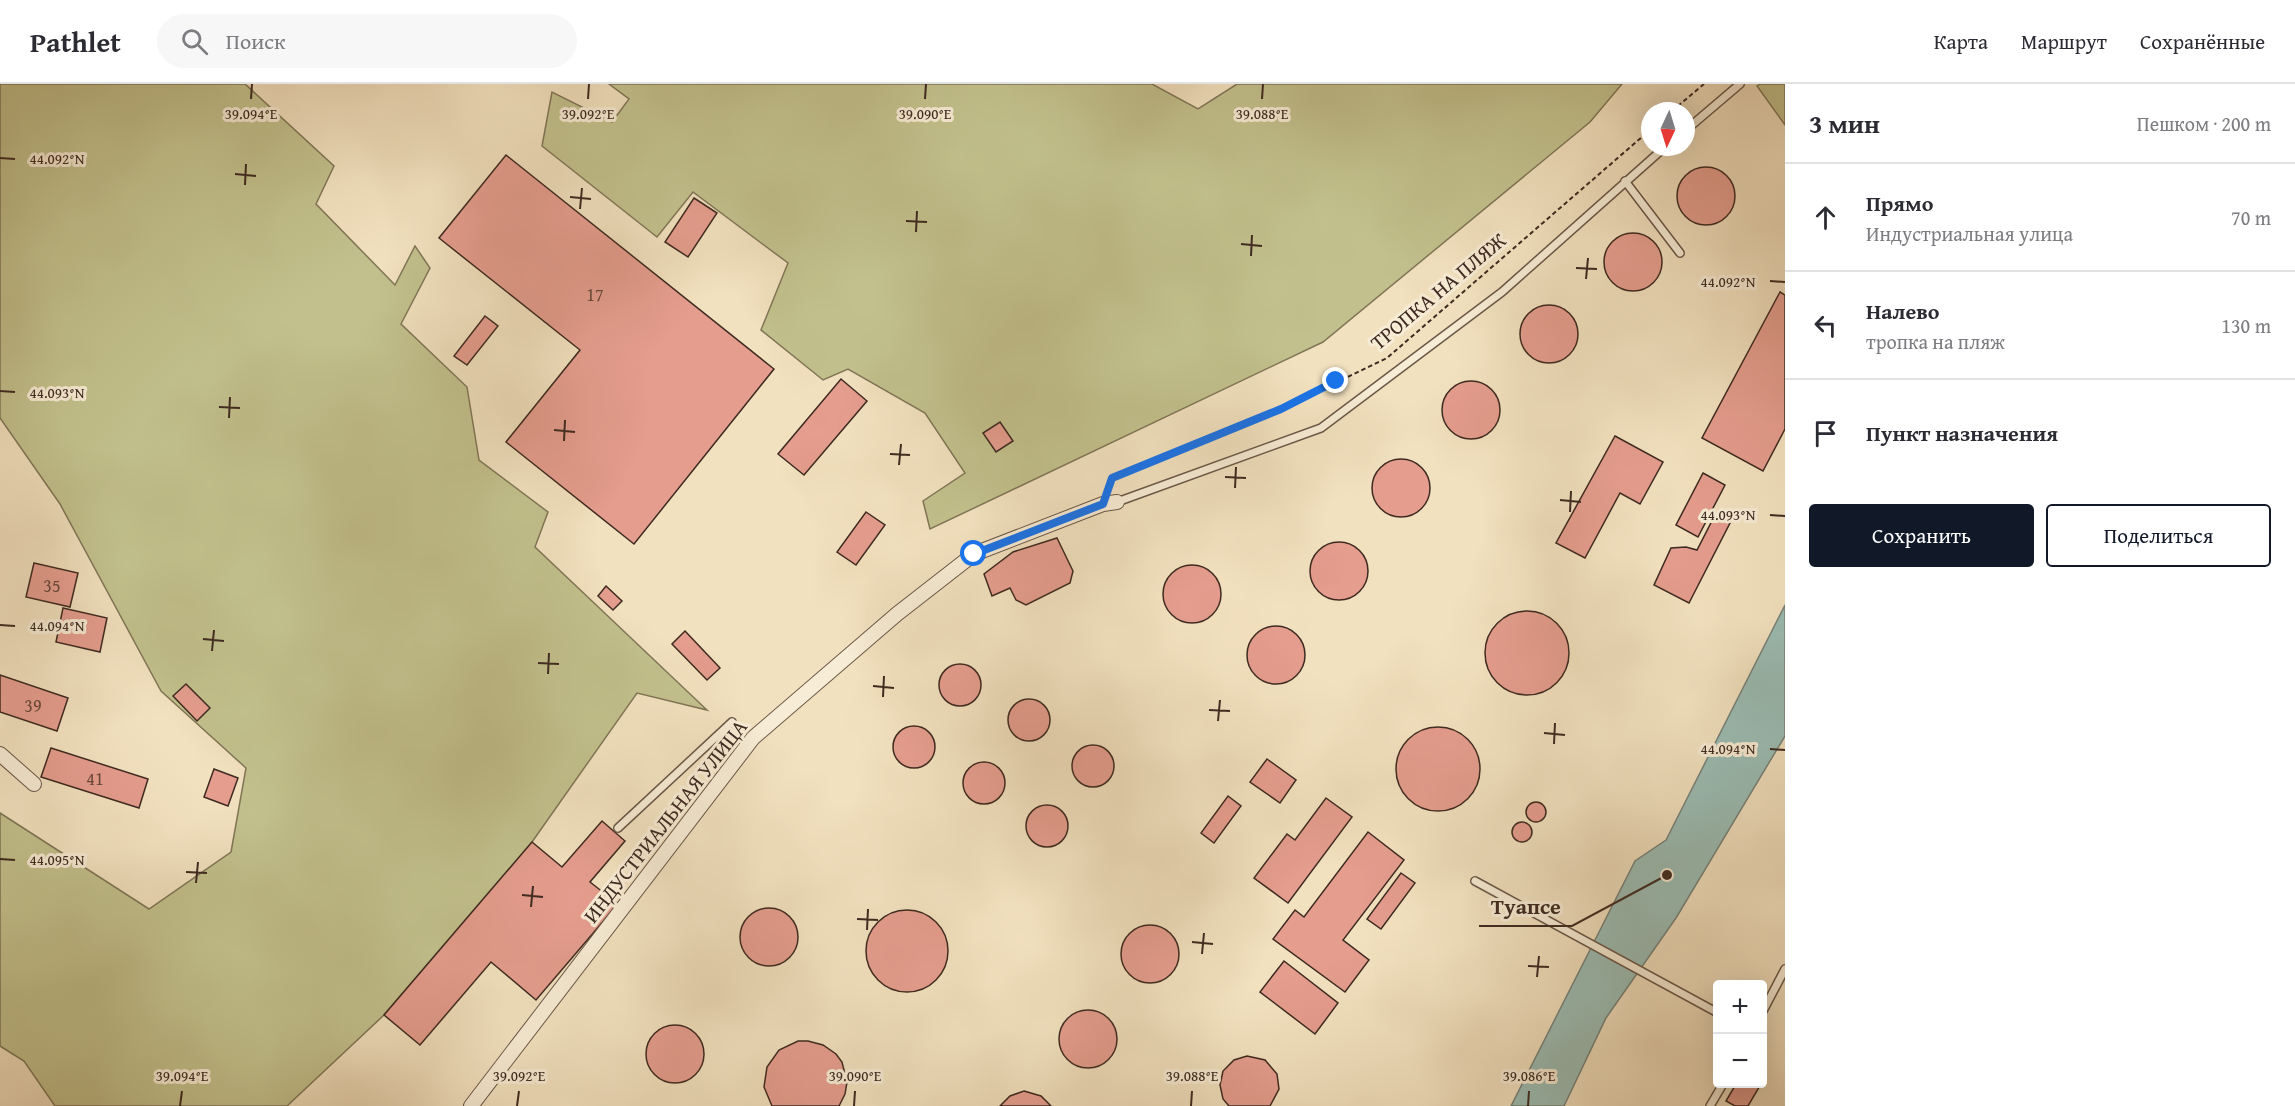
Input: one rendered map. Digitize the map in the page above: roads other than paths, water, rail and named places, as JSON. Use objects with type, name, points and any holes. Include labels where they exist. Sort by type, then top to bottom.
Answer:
[{"type":"street","name":"ИНДУСТРИАЛЬНАЯ УЛИЦА","points":[[471,1106],[753,738],[897,614],[974,554],[1110,503]]},
{"type":"street","points":[[0,754],[34,784]]},
{"type":"lane","points":[[1695,122],[1740,84]]},
{"type":"lane","points":[[1110,503],[1321,428],[1502,292],[1654,156]]},
{"type":"lane","points":[[1625,181],[1680,253]]},
{"type":"lane","points":[[618,828],[732,722]]},
{"type":"lane","points":[[1474,881],[1713,1011]]},
{"type":"lane","points":[[1767,1003],[1785,969]]},
{"type":"lane","points":[[1710,1106],[1720,1088]]},
{"type":"water","points":[[1785,605],[1785,736],[1676,918],[1606,1018],[1564,1106],[1511,1106],[1635,861],[1666,840]]},
{"type":"place","name":"Туапсе","points":[[1667,875]]}]
